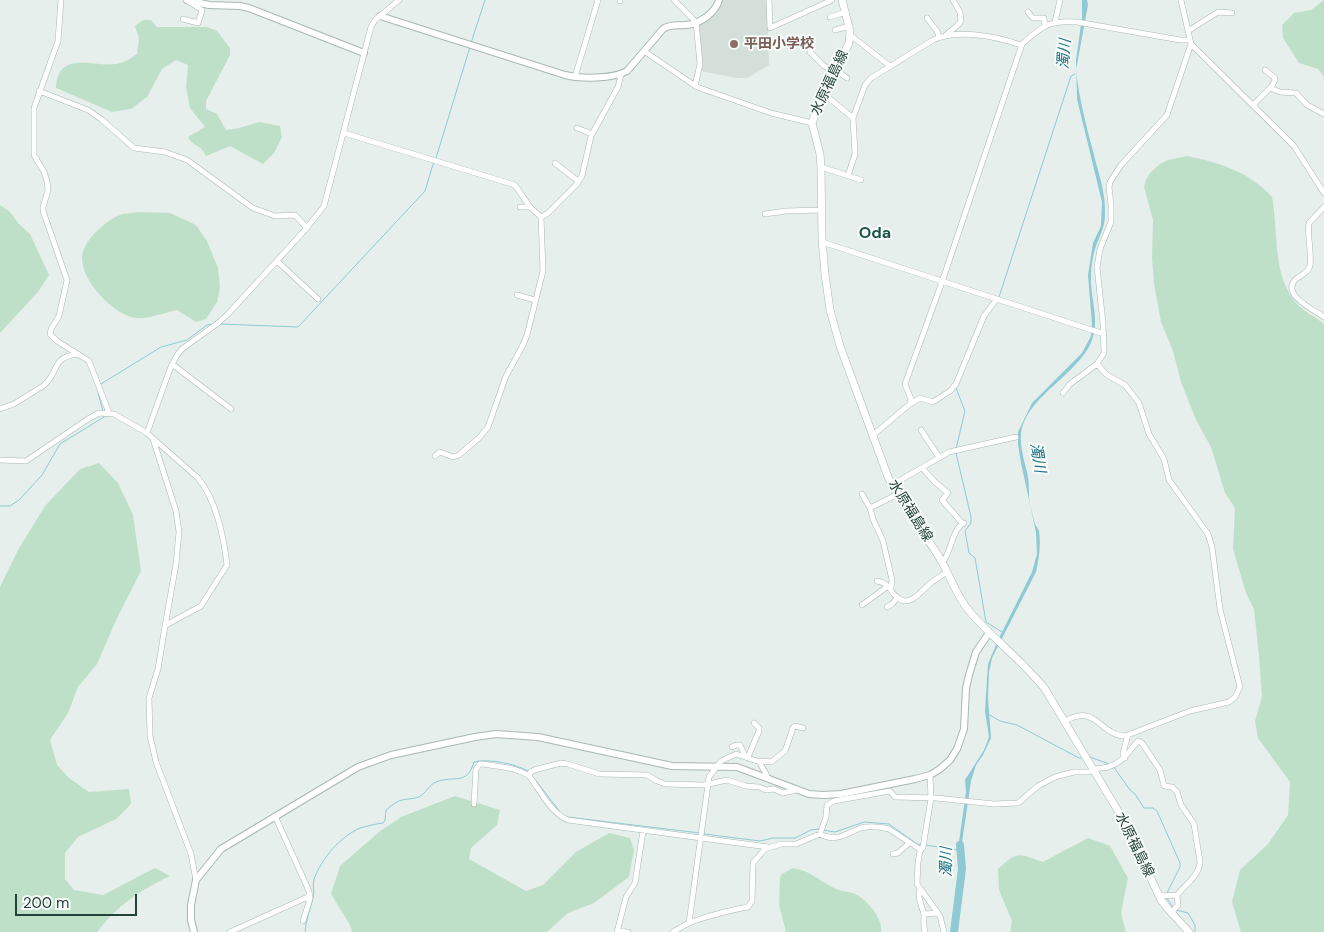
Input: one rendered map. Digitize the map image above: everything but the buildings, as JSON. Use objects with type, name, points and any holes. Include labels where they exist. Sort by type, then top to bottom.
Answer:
[{"type":"main road","name":"水原福島線","points":[[842,0],[850,26],[850,35],[846,50],[815,113],[812,123],[820,154],[822,242],[830,310],[840,346],[873,435],[896,495],[942,563],[965,605],[989,633],[1036,677],[1045,689],[1127,827],[1160,896],[1171,913],[1189,932]]},
{"type":"street","points":[[61,0],[58,41],[55,54],[39,91],[34,108],[34,155],[44,172],[48,190],[42,207],[67,280],[59,316],[50,334],[57,341],[89,361],[109,413]]},
{"type":"street","points":[[183,19],[198,23],[202,10],[186,0]]},
{"type":"street","points":[[186,0],[209,5],[249,8],[364,53]]},
{"type":"street","points":[[147,434],[172,364],[182,349],[228,314],[320,212],[326,200],[371,27],[380,16],[399,0]]},
{"type":"street","points":[[575,78],[598,0]]},
{"type":"street","points":[[674,0],[696,22],[700,64],[695,86]]},
{"type":"street","points":[[380,16],[575,78],[621,74],[627,71],[663,29],[669,26],[686,26],[696,22],[711,14],[719,0]]},
{"type":"street","points":[[769,0],[770,28],[832,0]]},
{"type":"street","points":[[942,37],[958,26],[961,21],[960,12],[953,0]]},
{"type":"street","points":[[1055,22],[1060,0]]},
{"type":"street","points":[[1181,0],[1191,42],[1254,104],[1300,153],[1324,194]]},
{"type":"street","points":[[830,17],[846,12]]},
{"type":"street","points":[[1028,12],[1033,18],[1044,18],[1045,26]]},
{"type":"street","points":[[1188,30],[1218,12],[1232,13]]},
{"type":"street","points":[[927,18],[942,37]]},
{"type":"street","points":[[910,404],[911,399],[904,384],[942,282],[1021,44],[1045,26],[1055,22],[1077,22],[1191,42]]},
{"type":"street","points":[[834,30],[850,26]]},
{"type":"street","points":[[850,35],[890,66]]},
{"type":"street","points":[[848,176],[855,154],[853,118],[867,82],[932,40],[942,37],[986,35],[1021,44]]},
{"type":"street","points":[[1063,394],[1070,384],[1097,364],[1104,353],[1104,334],[1096,267],[1100,249],[1111,222],[1110,182],[1121,165],[1167,115],[1191,42]]},
{"type":"street","points":[[644,51],[695,86],[718,96],[771,113],[812,123]]},
{"type":"street","points":[[810,52],[824,66],[847,78]]},
{"type":"street","points":[[1254,104],[1274,82],[1275,78],[1265,70]]},
{"type":"street","points":[[541,217],[548,213],[578,181],[584,168],[592,134],[618,87],[621,74]]},
{"type":"street","points":[[1270,88],[1280,92],[1296,93],[1311,107],[1324,114]]},
{"type":"street","points":[[39,91],[88,110],[134,148],[165,152],[187,160],[253,208],[275,216],[295,215],[307,228]]},
{"type":"street","points":[[824,94],[853,118]]},
{"type":"street","points":[[577,128],[592,134]]},
{"type":"street","points":[[344,133],[509,182],[515,185],[530,207],[541,217],[543,271],[534,300],[527,335],[506,376],[488,427],[460,456],[453,457],[440,452],[434,456]]},
{"type":"street","points":[[555,163],[578,181]]},
{"type":"street","points":[[821,168],[861,180]]},
{"type":"street","points":[[520,207],[530,207]]},
{"type":"street","points":[[1324,207],[1309,223],[1310,267],[1295,281],[1292,287],[1298,300],[1324,317]]},
{"type":"street","points":[[765,214],[786,211],[822,210]]},
{"type":"street","points":[[822,242],[1104,334]]},
{"type":"street","points":[[277,261],[318,299]]},
{"type":"street","points":[[516,295],[534,300]]},
{"type":"street","points":[[873,435],[920,398],[933,402],[953,389],[984,316],[996,300]]},
{"type":"street","points":[[0,409],[14,404],[47,383],[62,358],[79,354]]},
{"type":"street","points":[[172,364],[231,409]]},
{"type":"street","points":[[1064,722],[1074,716],[1083,715],[1117,734],[1128,736],[1190,711],[1229,702],[1239,690],[1240,682],[1222,619],[1212,547],[1208,534],[1169,480],[1164,459],[1149,434],[1138,403],[1125,385],[1108,375],[1097,364]]},
{"type":"street","points":[[0,460],[26,462],[88,419],[100,413],[109,413],[147,434],[190,471],[204,485],[219,521],[227,565],[201,606],[166,625]]},
{"type":"street","points":[[921,430],[939,457]]},
{"type":"street","points":[[892,485],[950,452],[1016,437]]},
{"type":"street","points":[[153,439],[176,511],[179,532],[166,625],[158,669],[149,698],[150,736],[156,762],[191,854],[196,880],[191,905],[191,920],[194,932]]},
{"type":"street","points":[[922,468],[934,482],[948,492],[942,500],[963,523],[956,531],[951,547],[942,563]]},
{"type":"street","points":[[862,494],[870,508],[883,541],[892,580],[889,587],[862,605]]},
{"type":"street","points":[[870,508],[896,495]]},
{"type":"street","points":[[877,581],[889,587],[897,598],[906,600],[916,597],[947,572]]},
{"type":"street","points":[[887,607],[897,598]]},
{"type":"street","points":[[196,880],[221,849],[346,773],[372,760],[406,751],[496,734],[538,737],[672,766],[737,767],[796,790],[821,795],[841,794],[915,779],[940,769],[950,760],[962,739],[966,688],[969,675],[976,652],[989,633]]},
{"type":"street","points":[[746,756],[759,731],[759,728],[754,723]]},
{"type":"street","points":[[689,923],[709,777],[721,761],[736,754],[760,762],[773,761],[787,747],[793,728],[795,726],[803,728]]},
{"type":"street","points":[[1125,758],[1123,753],[1128,736]]},
{"type":"street","points":[[529,773],[553,809],[565,819],[643,831],[702,835],[768,847],[781,844],[796,844],[821,831],[826,816],[826,808],[828,804],[834,801],[890,790],[895,797],[931,798],[968,803],[1018,803],[1038,786],[1055,777],[1074,772],[1089,772],[1093,769],[1106,768],[1125,758],[1137,741],[1141,741],[1160,770],[1164,786],[1172,788],[1177,792],[1181,805],[1194,824],[1199,868],[1177,895],[1160,896]]},
{"type":"street","points":[[732,747],[740,745],[746,756]]},
{"type":"street","points":[[760,762],[761,767],[767,773],[767,778]]},
{"type":"street","points":[[474,804],[476,769],[480,764],[514,768],[529,773],[561,763],[599,774],[647,775],[657,782],[665,784],[708,785],[727,780],[766,790],[774,789],[783,793],[796,790]]},
{"type":"street","points":[[930,774],[931,798],[923,846],[918,862],[917,884],[938,912],[943,922],[944,932]]},
{"type":"street","points":[[821,795],[828,804]]},
{"type":"street","points":[[275,816],[310,896],[303,921]]},
{"type":"street","points":[[821,831],[826,837],[841,837],[863,828],[883,828],[889,829],[908,843],[923,846]]},
{"type":"street","points":[[628,932],[617,931],[628,893],[635,883],[643,831]]},
{"type":"street","points":[[893,854],[898,853],[908,843]]},
{"type":"street","points":[[673,932],[689,923],[725,911],[748,907],[752,901],[753,863],[768,847]]},
{"type":"street","points":[[920,889],[918,897],[924,914],[923,925],[925,932]]},
{"type":"street","points":[[1171,913],[1178,905],[1177,895]]},
{"type":"street","points":[[230,932],[310,896]]},
{"type":"street","points":[[924,914],[938,912]]},
{"type":"shaded area","name":"平田小学校","points":[[720,0],[767,0],[769,65],[747,78],[736,78],[701,71],[698,23]]},
{"type":"green space","points":[[1324,0],[1324,77],[1318,69],[1299,63],[1283,38],[1282,25],[1294,13],[1311,10]]},
{"type":"green space","points":[[143,20],[151,20],[157,27],[207,27],[217,31],[230,48],[230,55],[206,101],[206,109],[217,114],[226,130],[259,122],[280,126],[282,137],[274,153],[263,164],[230,146],[206,156],[202,149],[190,140],[188,137],[205,127],[190,108],[186,87],[188,65],[176,60],[162,69],[147,97],[131,109],[112,112],[56,88],[58,76],[69,64],[116,64],[137,54],[139,38],[135,26]]},
{"type":"green space","points":[[1187,156],[1233,169],[1254,181],[1272,197],[1278,254],[1284,282],[1299,306],[1324,324],[1324,932],[1241,932],[1232,902],[1240,870],[1268,844],[1288,815],[1290,782],[1258,738],[1255,721],[1262,697],[1259,656],[1254,609],[1246,593],[1233,549],[1235,508],[1225,493],[1211,447],[1196,420],[1181,382],[1173,351],[1161,322],[1154,284],[1152,258],[1153,220],[1144,187],[1150,173],[1160,164],[1168,160]]},
{"type":"green space","points":[[0,205],[9,211],[30,234],[49,275],[38,292],[0,333]]},
{"type":"green space","points":[[139,212],[170,213],[196,225],[207,241],[218,268],[220,288],[217,302],[206,319],[196,322],[177,310],[150,317],[135,318],[117,310],[93,286],[83,266],[82,257],[83,250],[91,237],[117,216]]},
{"type":"green space","points":[[99,463],[118,483],[133,515],[141,571],[117,618],[97,664],[78,687],[68,713],[50,740],[57,765],[69,778],[89,792],[129,789],[131,804],[116,819],[78,837],[65,853],[65,879],[74,890],[103,895],[155,868],[170,876],[130,899],[97,932],[0,932],[0,587],[18,550],[45,506],[80,469]]},
{"type":"green space","points":[[455,796],[500,810],[497,825],[471,848],[469,859],[526,891],[543,885],[576,852],[609,833],[630,838],[634,850],[629,877],[594,903],[568,913],[547,932],[352,932],[350,925],[331,894],[340,866],[379,832],[401,817]]},
{"type":"green space","points":[[1088,838],[1110,846],[1128,878],[1121,913],[1126,932],[1010,932],[1012,921],[999,890],[998,869],[1010,859],[1019,855],[1043,862]]},
{"type":"green space","points":[[793,868],[799,869],[828,885],[861,898],[877,916],[881,932],[786,932],[779,905],[780,878],[782,874]]},
{"type":"water","points":[[1082,0],[1087,0],[1088,5],[1076,69],[1082,18]]},
{"type":"water","name":"濁川","points":[[1076,73],[1105,206],[1105,219],[1091,269],[1095,316],[1094,332],[1085,353],[1041,397],[1024,421],[1021,444],[1028,479],[1030,504],[1035,524],[1039,531],[1039,557],[1036,572],[992,658],[989,672],[988,698],[991,738],[976,765],[971,781],[960,856],[958,849],[966,792],[965,780],[984,750],[989,737],[985,711],[988,664],[1032,572],[1037,554],[1036,532],[1021,463],[1018,432],[1032,403],[1082,353],[1091,336],[1092,324],[1088,275],[1093,243],[1101,226],[1102,202],[1077,99]]},
{"type":"waterway","points":[[471,43],[485,0]]},
{"type":"waterway","points":[[436,158],[470,47]]},
{"type":"waterway","points":[[999,297],[1071,76],[1075,74]]},
{"type":"waterway","points":[[220,324],[298,327],[425,191],[434,161]]},
{"type":"waterway","points":[[101,384],[161,347],[187,340],[207,325],[213,324]]},
{"type":"waterway","points":[[956,388],[965,411],[956,449]]},
{"type":"waterway","points":[[98,393],[103,411]]},
{"type":"waterway","points":[[0,506],[10,506],[19,500],[42,475],[60,444],[104,417],[104,415]]},
{"type":"waterway","points":[[956,453],[971,517],[971,523],[965,531],[969,553],[975,558],[986,622],[1002,632]]},
{"type":"waterway","points":[[990,715],[1000,721],[1017,725],[1079,758],[1083,758]]},
{"type":"waterway","points":[[1090,757],[1109,764]]},
{"type":"waterway","points":[[305,932],[314,896],[313,884],[317,871],[332,849],[346,837],[360,828],[383,823],[386,810],[392,805],[402,800],[420,797],[436,782],[464,777],[468,774],[474,762],[501,762],[528,771]]},
{"type":"waterway","points":[[1113,766],[1144,808],[1153,808],[1157,811],[1180,863],[1180,867],[1167,893]]},
{"type":"waterway","points":[[530,773],[560,812]]},
{"type":"waterway","points":[[567,817],[700,833]]},
{"type":"waterway","points":[[823,830],[835,832],[864,822],[889,824],[921,845]]},
{"type":"waterway","points":[[704,834],[760,841],[773,838],[795,838],[811,830],[819,829]]},
{"type":"waterway","points":[[925,845],[958,850]]},
{"type":"waterway","name":"濁川","points":[[954,932],[962,869],[960,845]]},
{"type":"waterway","points":[[1166,897],[1173,907]]},
{"type":"waterway","points":[[1176,910],[1188,913],[1195,925],[1195,932]]},
{"type":"place","name":"平田小学校","points":[[734,44]]},
{"type":"district","name":"Oda","points":[[875,234]]}]
